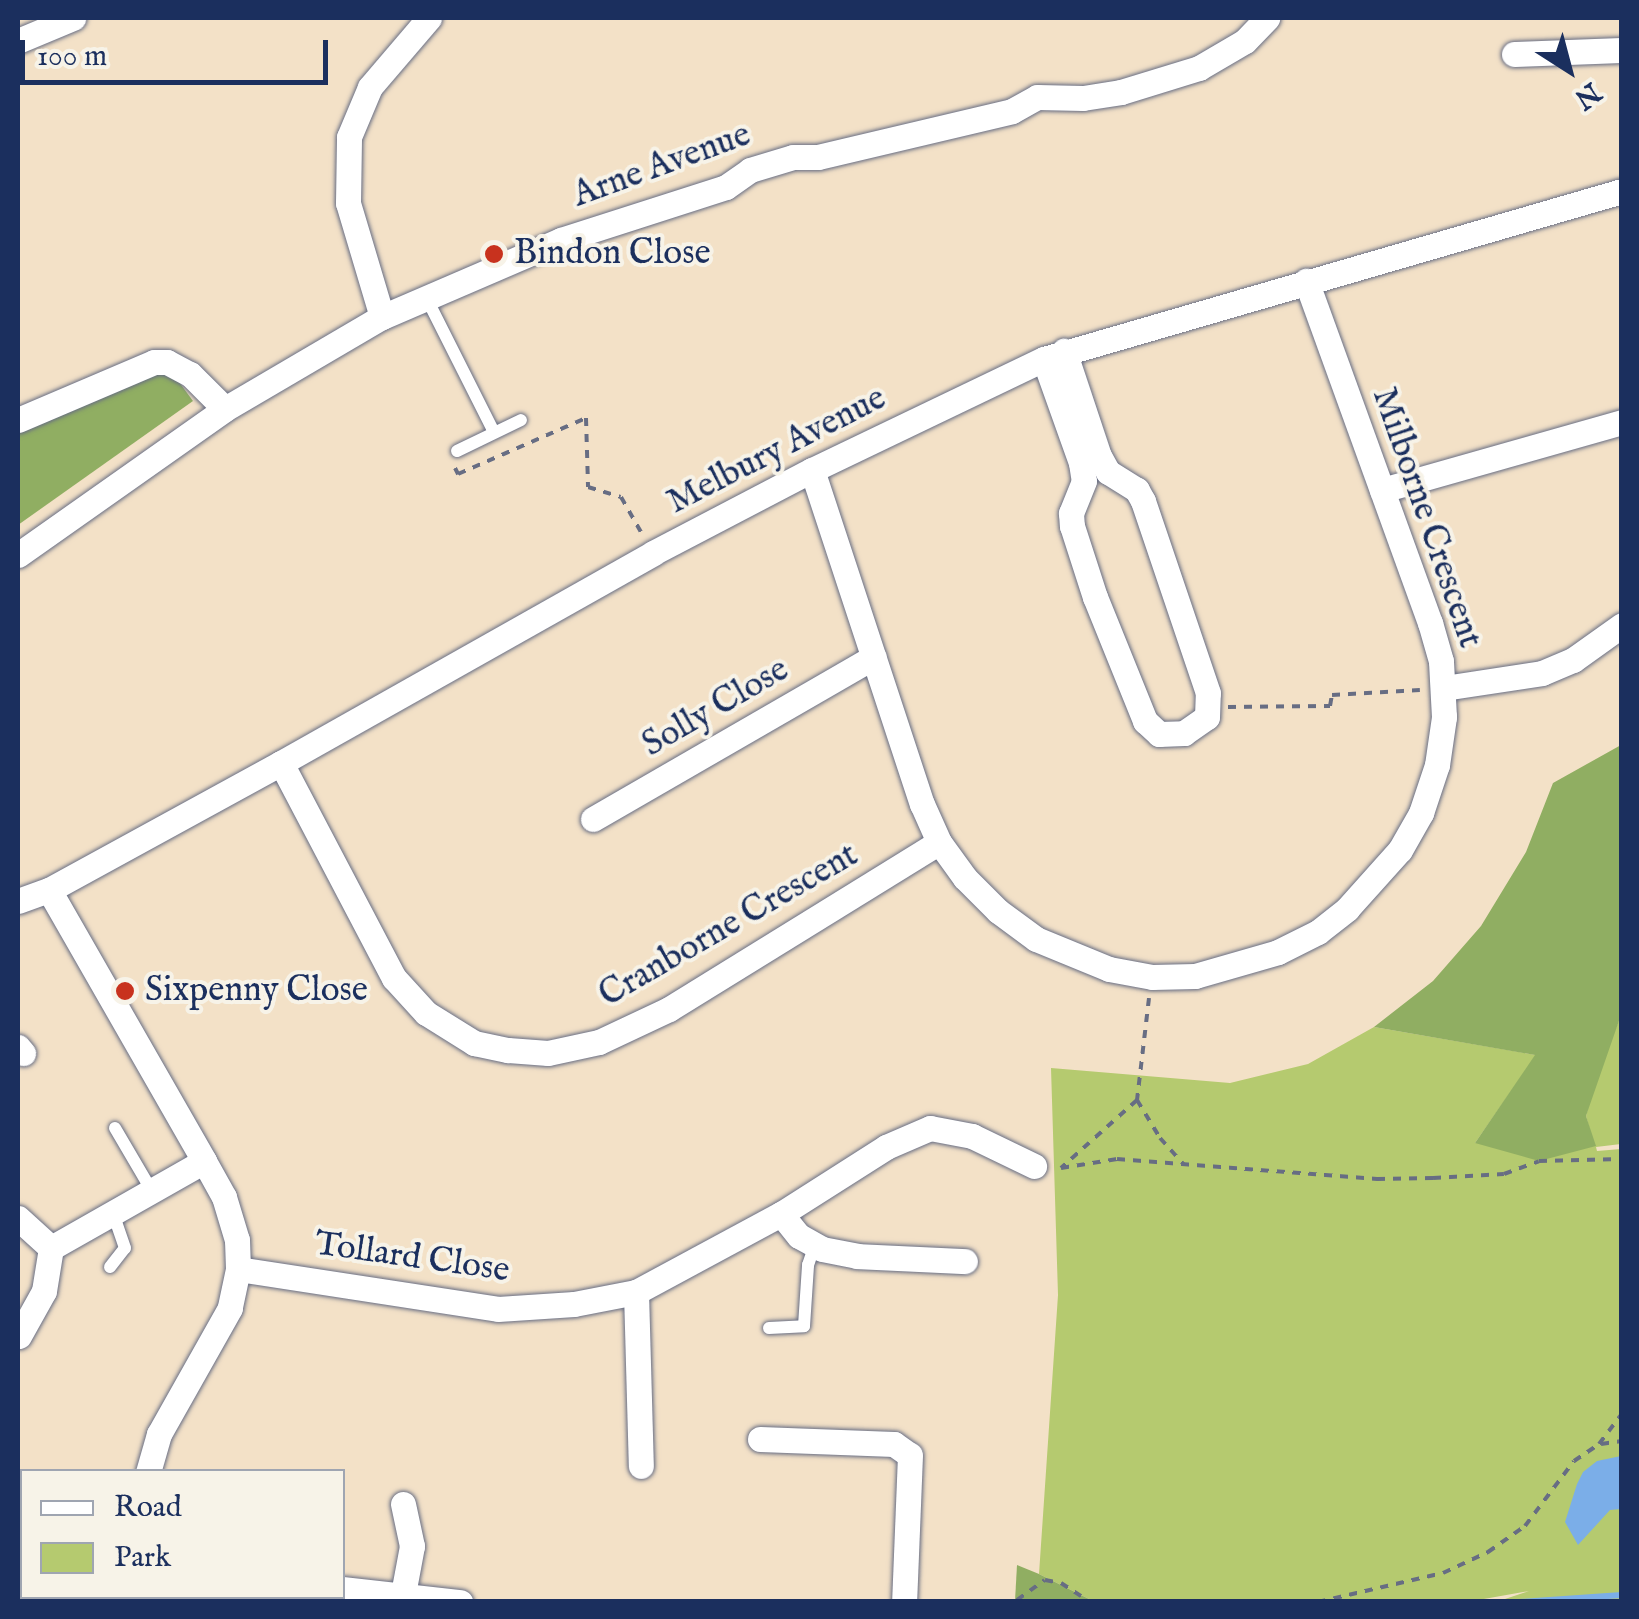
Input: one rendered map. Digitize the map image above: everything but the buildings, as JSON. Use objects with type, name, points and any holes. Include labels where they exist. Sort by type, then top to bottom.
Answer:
[{"type":"street","points":[[18,41],[72,18]]},
{"type":"street","points":[[382,317],[348,203],[348,136],[370,87],[430,18]]},
{"type":"street","name":"Arne Avenue","points":[[18,555],[225,409],[382,317],[561,240],[726,187],[750,170],[793,157],[818,157],[1012,111],[1037,98],[1084,98],[1121,92],[1200,68],[1245,41],[1267,18]]},
{"type":"street","points":[[1514,54],[1622,50]]},
{"type":"street","name":"Melbury Avenue","points":[[18,901],[49,890],[282,763],[653,553],[812,470],[1054,355],[1622,191]]},
{"type":"street","name":"Milborne Crescent","points":[[812,470],[939,842],[965,878],[998,911],[1036,938],[1109,969],[1152,977],[1195,976],[1278,952],[1318,932],[1373,883],[1421,813],[1436,765],[1444,688],[1430,623],[1306,280]]},
{"type":"street","points":[[1054,355],[1096,476]]},
{"type":"street","points":[[18,420],[154,362],[167,362],[190,374],[225,409]]},
{"type":"street","points":[[1382,490],[1622,422]]},
{"type":"street","points":[[1096,476],[1137,490],[1144,500],[1210,707],[1200,724],[1174,736],[1154,731],[1139,710],[1072,526],[1071,513],[1096,476]]},
{"type":"street","points":[[1444,688],[1542,673],[1573,660],[1622,625]]},
{"type":"street","name":"Solly Close","points":[[593,818],[874,657]]},
{"type":"street","name":"Cranborne Crescent","points":[[282,763],[394,978],[426,1013],[474,1043],[508,1050],[548,1053],[599,1042],[669,1009],[939,842]]},
{"type":"street","points":[[49,890],[204,1161],[228,1211],[238,1269],[230,1308],[159,1434],[149,1469]]},
{"type":"street","name":"Tollard Close","points":[[238,1269],[498,1309],[574,1304],[636,1292],[782,1214],[886,1146],[930,1128],[972,1136],[1034,1166]]},
{"type":"street","points":[[51,1248],[204,1161]]},
{"type":"street","points":[[782,1214],[814,1245],[857,1256],[965,1261]]},
{"type":"street","points":[[18,1218],[51,1248]]},
{"type":"street","points":[[19,1336],[44,1291],[51,1248]]},
{"type":"street","points":[[636,1292],[641,1466]]},
{"type":"street","points":[[760,1439],[894,1444],[910,1455],[904,1602]]},
{"type":"street","points":[[402,1504],[412,1546],[403,1594]]},
{"type":"street","points":[[345,1589],[460,1602]]},
{"type":"lane","points":[[427,299],[494,432]]},
{"type":"lane","points":[[457,451],[521,420]]},
{"type":"lane","points":[[115,1128],[152,1191]]},
{"type":"lane","points":[[110,1267],[125,1248],[113,1213]]},
{"type":"lane","points":[[769,1328],[804,1326],[808,1265],[814,1245]]},
{"type":"path","points":[[457,451],[448,455],[458,474],[586,418],[588,488],[621,496],[653,553]]},
{"type":"path","points":[[1210,707],[1330,706],[1332,695],[1444,688]]},
{"type":"path","points":[[1152,977],[1137,1100],[1160,1138],[1186,1167]]},
{"type":"path","points":[[1137,1100],[1061,1168],[1117,1160],[1186,1167],[1433,1178],[1504,1174],[1539,1161],[1622,1159]]},
{"type":"path","points":[[1318,1602],[1444,1573],[1488,1552],[1525,1526],[1574,1461],[1599,1444],[1622,1413]]},
{"type":"path","points":[[1599,1444],[1622,1442]]},
{"type":"path","points":[[1004,1602],[1017,1601],[1045,1580],[1061,1583],[1090,1602]]},
{"type":"green space","points":[[160,372],[179,382],[193,401],[18,525],[18,430]]},
{"type":"green space","points":[[1621,745],[1621,1015],[1586,1116],[1596,1146],[1539,1161],[1475,1143],[1535,1055],[1374,1027],[1433,981],[1481,926],[1526,852],[1553,783]]},
{"type":"green space","points":[[1621,1015],[1621,1144],[1596,1147],[1597,1151],[1621,1149],[1621,1601],[1499,1601],[1529,1591],[1467,1602],[1093,1601],[1039,1574],[1058,1295],[1051,1068],[1230,1083],[1308,1064],[1374,1027],[1536,1055],[1475,1143],[1591,1134],[1586,1116]]},
{"type":"green space","points":[[1017,1565],[1039,1574],[1093,1601],[1015,1601]]},
{"type":"water","points":[[1621,1456],[1621,1509],[1610,1510],[1578,1545],[1565,1522],[1577,1484],[1583,1472],[1597,1461]]},
{"type":"waterway","points":[[1519,1602],[1622,1595]]},
{"type":"place","name":"Bindon Close","points":[[494,254]]},
{"type":"place","name":"Sixpenny Close","points":[[125,991]]}]
